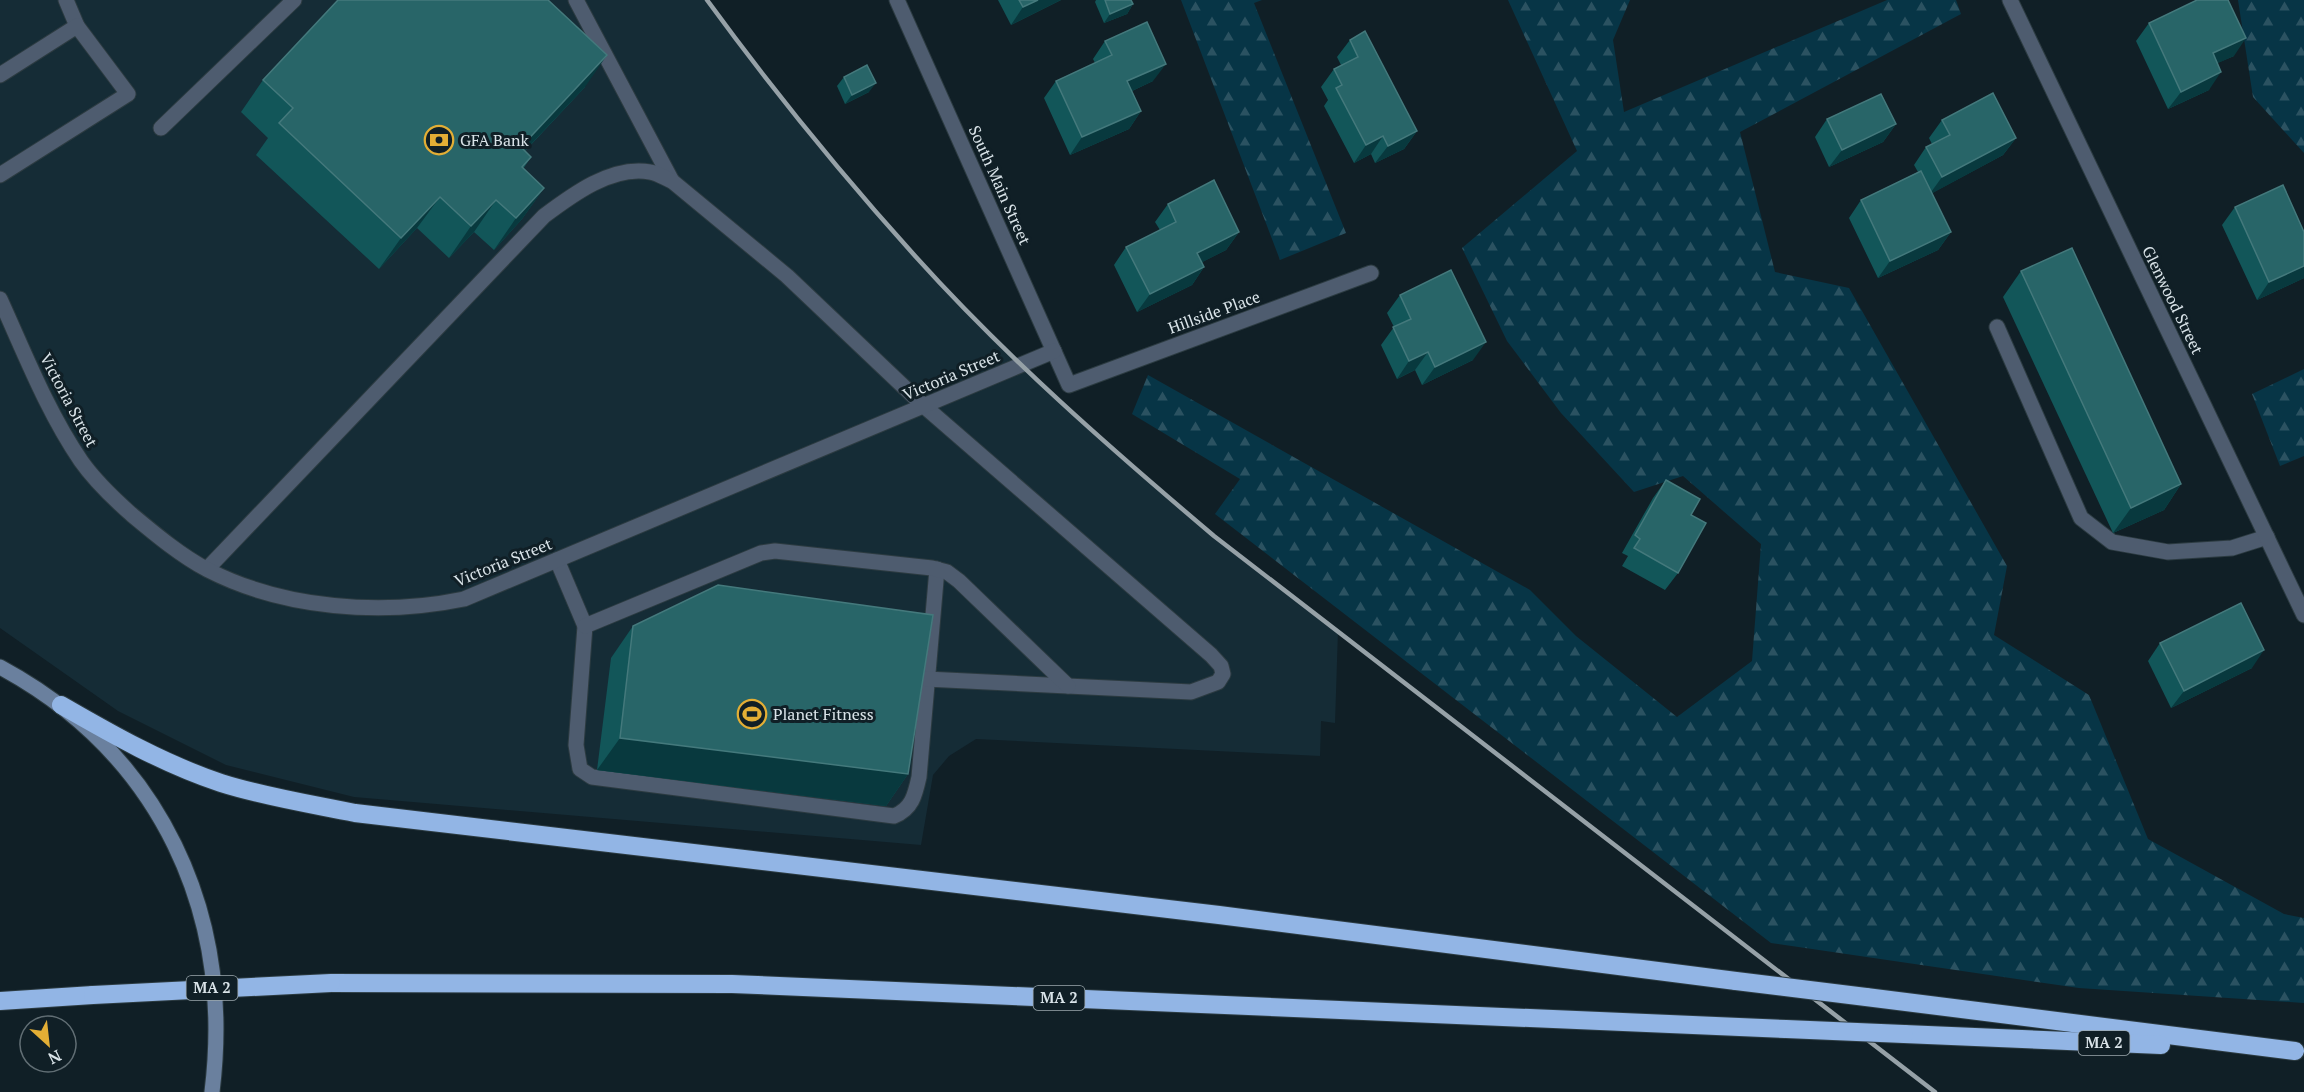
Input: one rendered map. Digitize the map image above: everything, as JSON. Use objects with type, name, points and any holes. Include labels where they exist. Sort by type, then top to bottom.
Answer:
[{"type":"highway","points":[[61,705],[138,750],[194,773],[266,794],[355,813],[1219,915],[2299,1051]]},
{"type":"highway","name":"MA 2","points":[[0,1001],[331,983],[732,984],[2299,1051]]},
{"type":"main road","points":[[0,667],[61,705],[115,756],[138,785],[176,847],[190,881],[208,943],[216,988],[217,1025],[212,1092]]},
{"type":"street","points":[[0,175],[128,94],[77,26],[66,0]]},
{"type":"street","points":[[161,128],[294,0]]},
{"type":"street","points":[[576,0],[672,181]]},
{"type":"street","name":"South Main Street","points":[[897,0],[1069,385]]},
{"type":"street","name":"Glenwood Street","points":[[2010,0],[2304,615]]},
{"type":"street","points":[[0,75],[77,26]]},
{"type":"street","points":[[207,569],[544,216],[589,187],[627,171],[651,172],[672,181],[787,276],[924,406],[1211,655],[1221,666],[1223,674],[1218,682],[1191,692],[926,679]]},
{"type":"street","name":"Hillside Place","points":[[1069,385],[1371,273]]},
{"type":"street","name":"Victoria Street","points":[[0,299],[43,394],[83,463],[100,484],[140,522],[184,555],[207,569],[236,582],[297,599],[398,608],[428,606],[464,598],[1054,351]]},
{"type":"street","points":[[1997,327],[2081,518],[2112,542],[2168,552],[2232,548],[2267,537]]},
{"type":"street","points":[[585,626],[768,552],[792,551],[937,569],[959,580],[1068,686]]},
{"type":"street","points":[[557,560],[585,626],[576,745],[580,769],[592,777],[894,816],[905,812],[914,799],[920,777],[926,679],[937,569]]},
{"type":"shaded area","points":[[0,0],[707,0],[773,87],[917,258],[993,335],[1093,432],[1214,536],[1338,631],[1335,723],[1321,721],[1320,756],[976,739],[949,756],[933,775],[921,845],[354,797],[226,765],[118,711],[0,628]]},
{"type":"green space","points":[[1181,0],[1262,0],[1254,3],[1346,233],[1280,260]]},
{"type":"green space","points":[[1508,0],[1630,0],[1613,40],[1624,112],[1887,0],[1956,0],[1961,14],[1740,132],[1775,272],[1849,288],[2007,566],[1994,635],[2089,695],[2148,839],[2284,914],[2304,918],[2304,1003],[2079,988],[1771,943],[1215,514],[1240,479],[1132,414],[1148,375],[1530,590],[1576,636],[1677,717],[1752,661],[1761,544],[1683,476],[1634,492],[1561,413],[1507,341],[1462,248],[1577,151]]},
{"type":"green space","points":[[2238,0],[2304,0],[2304,153],[2253,97]]},
{"type":"green space","points":[[2304,369],[2304,456],[2280,466],[2252,394]]},
{"type":"building","points":[[338,0],[548,0],[607,55],[521,147],[531,157],[522,167],[544,188],[516,218],[496,200],[471,226],[440,197],[401,238],[279,123],[293,108],[263,80]]},
{"type":"building","points":[[1019,0],[1038,0],[1023,7]]},
{"type":"building","points":[[1105,0],[1131,0],[1133,4],[1110,14]]},
{"type":"building","points":[[2197,0],[2228,0],[2246,38],[2213,53],[2221,72],[2181,92],[2149,23]]},
{"type":"building","points":[[1147,22],[1166,64],[1127,81],[1141,111],[1082,137],[1056,81],[1112,55],[1105,41]]},
{"type":"building","points":[[1365,31],[1417,131],[1388,146],[1383,136],[1366,145],[1336,88],[1342,85],[1334,69],[1358,57],[1350,40]]},
{"type":"building","points":[[867,65],[876,83],[852,95],[844,77]]},
{"type":"building","points":[[1993,93],[2016,138],[1942,177],[1926,147],[1950,135],[1942,120]]},
{"type":"building","points":[[1881,94],[1896,124],[1842,150],[1827,119]]},
{"type":"building","points":[[1921,171],[1951,232],[1890,261],[1861,200]]},
{"type":"building","points":[[1214,180],[1239,232],[1197,253],[1204,267],[1150,294],[1126,247],[1176,222],[1168,204]]},
{"type":"building","points":[[2283,185],[2304,232],[2304,266],[2269,282],[2235,207]]},
{"type":"building","points":[[2072,248],[2181,484],[2131,508],[2021,271]]},
{"type":"building","points":[[1451,270],[1486,342],[1435,367],[1428,352],[1409,361],[1393,327],[1411,319],[1400,295]]},
{"type":"building","points":[[1666,480],[1700,499],[1691,515],[1706,523],[1678,573],[1634,548],[1640,539],[1635,535]]},
{"type":"building","name":"Planet Fitness","points":[[718,585],[933,615],[908,774],[620,738],[633,626]]},
{"type":"building","points":[[2241,603],[2264,650],[2184,691],[2160,643]]},
{"type":"railway","points":[[707,0],[808,131],[916,257],[986,331],[1098,436],[1214,536],[1935,1092]]},
{"type":"place","name":"GFA Bank","points":[[439,140]]},
{"type":"place","name":"Planet Fitness","points":[[752,714]]}]
